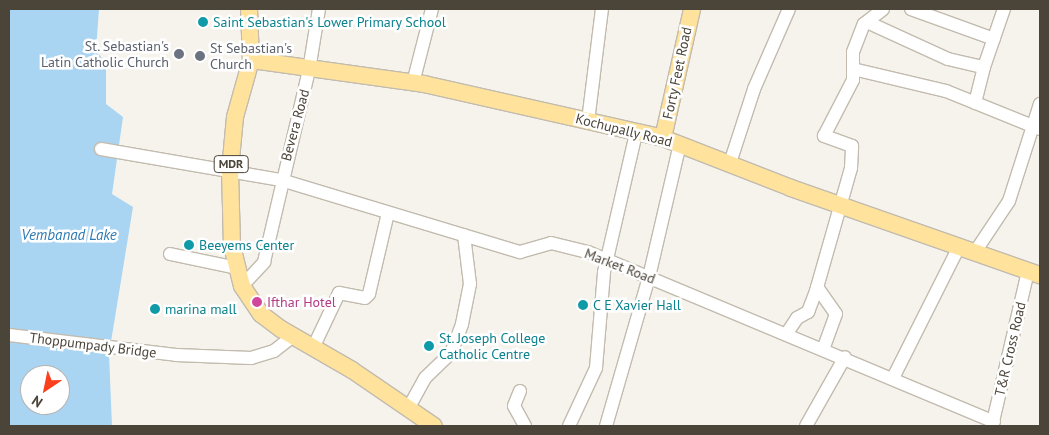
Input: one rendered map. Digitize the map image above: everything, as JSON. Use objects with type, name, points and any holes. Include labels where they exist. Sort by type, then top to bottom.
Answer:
[{"type":"main road","name":"MDR","points":[[249,9],[251,60],[235,117],[230,170],[237,268],[242,286],[261,314],[292,337],[409,407],[434,426]]},
{"type":"main road","name":"Forty Feet Road","points":[[663,138],[692,9]]},
{"type":"main road","name":"Kochupally Road","points":[[251,60],[414,84],[663,138],[838,205],[1037,273]]},
{"type":"street","name":"Bevera Road","points":[[242,286],[264,262],[281,180],[310,70],[319,9]]},
{"type":"street","points":[[414,84],[432,9]]},
{"type":"street","points":[[588,121],[602,9]]},
{"type":"street","points":[[730,163],[754,89],[789,9]]},
{"type":"street","points":[[787,333],[797,318],[808,312],[817,288],[838,205],[851,168],[852,146],[824,136],[853,80],[853,52],[867,22],[883,9]]},
{"type":"street","points":[[911,9],[994,39]]},
{"type":"street","points":[[975,103],[984,67],[1004,9]]},
{"type":"street","points":[[867,22],[948,59],[984,67]]},
{"type":"street","points":[[853,69],[946,91],[1036,128]]},
{"type":"street","points":[[976,252],[1009,201],[1036,128],[1040,104]]},
{"type":"street","points":[[569,426],[596,368],[606,259],[636,133]]},
{"type":"street","points":[[606,426],[649,277],[680,144]]},
{"type":"street","name":"Market Road","points":[[102,149],[158,162],[230,170],[281,180],[520,252],[551,243],[606,259],[845,357],[993,424]]},
{"type":"street","points":[[313,348],[339,293],[365,298],[369,294],[388,213]]},
{"type":"street","points":[[409,407],[425,378],[452,353],[462,324],[470,284],[464,235]]},
{"type":"street","points":[[893,378],[959,247]]},
{"type":"street","points":[[170,254],[237,268]]},
{"type":"street","name":"T&R Cross Road","points":[[993,424],[1037,273]]},
{"type":"street","points":[[817,288],[836,314],[823,349]]},
{"type":"street","name":"Thoppumpady Bridge","points":[[9,335],[176,355],[251,358],[274,351],[292,337]]},
{"type":"street","points":[[806,426],[845,357]]},
{"type":"street","points":[[520,391],[514,406],[525,426]]},
{"type":"water","name":"Vembanad Lake","points":[[9,9],[99,9],[96,50],[106,64],[106,104],[123,117],[112,194],[133,207],[109,354],[112,426],[9,426]]},
{"type":"place","name":"Saint Sebastian's Lower Primary School","points":[[203,22]]},
{"type":"place","name":"St. Sebastian's Latin Catholic Church","points":[[179,54]]},
{"type":"place","name":"St Sebastian's Church","points":[[200,56]]},
{"type":"place","name":"Beeyems Center","points":[[189,245]]},
{"type":"place","name":"Ifthar Hotel","points":[[257,302]]},
{"type":"place","name":"C E Xavier Hall","points":[[583,305]]},
{"type":"place","name":"marina mall","points":[[155,309]]},
{"type":"place","name":"St. Joseph College Catholic Centre","points":[[429,346]]}]
